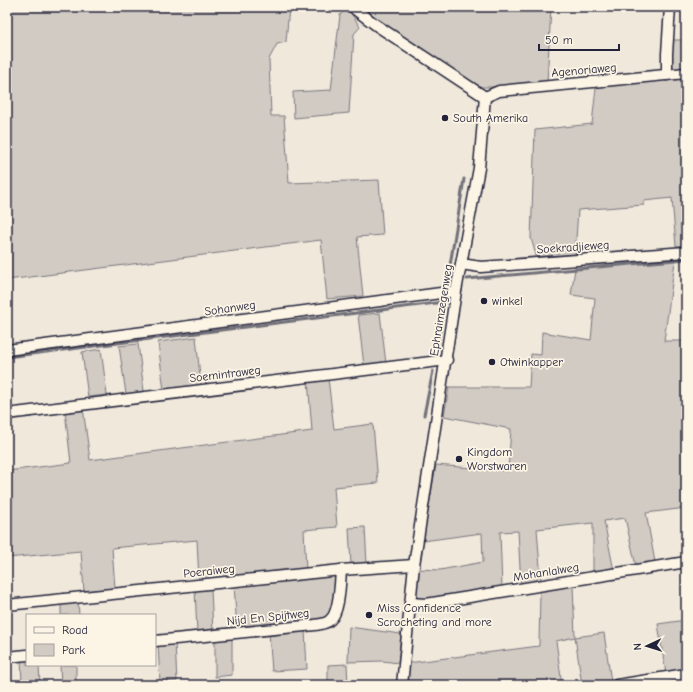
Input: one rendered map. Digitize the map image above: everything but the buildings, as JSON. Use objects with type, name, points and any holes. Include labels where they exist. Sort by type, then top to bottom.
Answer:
[{"type":"street","points":[[353,7],[376,25],[485,97]]},
{"type":"street","points":[[667,75],[670,7]]},
{"type":"street","name":"Agenoriaweg","points":[[485,97],[499,91],[686,73]]},
{"type":"street","name":"Ephraimzegenweg","points":[[402,685],[414,565],[428,470],[447,360],[456,291],[479,168],[485,97]]},
{"type":"street","name":"Soekradjieweg","points":[[461,264],[481,267],[686,252]]},
{"type":"street","name":"Sohanweg","points":[[7,350],[456,291]]},
{"type":"street","name":"Soemintraweg","points":[[7,414],[447,360]]},
{"type":"street","name":"Mohanlalweg","points":[[410,603],[426,604],[686,562]]},
{"type":"street","name":"Poeraiweg","points":[[7,605],[341,570],[414,565]]},
{"type":"street","name":"Nijd En Spijtweg","points":[[156,642],[314,625],[326,622],[331,619],[337,607],[341,570]]},
{"type":"street","points":[[7,657],[26,654]]},
{"type":"street","points":[[617,685],[686,674]]},
{"type":"green space","points":[[7,7],[289,7],[286,42],[277,44],[269,59],[271,116],[284,116],[289,183],[379,180],[383,235],[357,237],[363,296],[327,299],[321,240],[7,280]]},
{"type":"green space","points":[[359,7],[551,7],[547,83],[481,87],[455,72],[374,19]]},
{"type":"green space","points":[[349,10],[360,27],[354,34],[349,113],[294,118],[293,92],[331,90],[340,15],[344,11]]},
{"type":"green space","points":[[673,40],[686,40],[686,69],[674,70],[671,65]]},
{"type":"green space","points":[[686,77],[686,245],[676,246],[672,198],[644,201],[644,205],[578,210],[575,255],[537,259],[531,238],[535,130],[592,124],[596,87]]},
{"type":"green space","points":[[676,254],[664,341],[686,341],[686,508],[646,513],[655,562],[636,566],[625,518],[604,521],[614,571],[593,575],[593,523],[537,529],[541,581],[521,585],[518,531],[500,532],[502,588],[424,601],[418,599],[416,589],[419,569],[440,570],[483,562],[482,533],[423,541],[436,465],[508,471],[511,429],[444,416],[449,387],[529,387],[531,354],[541,355],[542,332],[591,340],[595,298],[571,295],[576,262]]},
{"type":"green space","points":[[380,313],[386,364],[364,366],[358,315]]},
{"type":"green space","points":[[196,337],[201,386],[164,391],[158,342]]},
{"type":"green space","points":[[138,344],[144,391],[126,394],[119,346]]},
{"type":"green space","points":[[101,349],[107,395],[88,397],[82,352]]},
{"type":"green space","points":[[328,378],[334,429],[373,424],[378,483],[334,487],[337,527],[304,530],[306,570],[199,581],[197,540],[112,548],[115,588],[84,591],[81,551],[7,558],[7,471],[71,463],[65,411],[83,408],[90,460],[312,431],[308,380]]},
{"type":"green space","points":[[365,527],[367,564],[351,565],[349,528]]},
{"type":"green space","points":[[335,575],[334,607],[326,619],[237,630],[234,585]]},
{"type":"green space","points":[[573,585],[575,637],[556,641],[562,685],[406,685],[408,663],[539,646],[540,591]]},
{"type":"green space","points":[[195,589],[211,589],[213,632],[197,632]]},
{"type":"green space","points":[[78,601],[79,614],[61,614],[61,602]]},
{"type":"green space","points":[[686,620],[686,670],[666,674],[658,624]]},
{"type":"green space","points":[[349,627],[401,634],[398,663],[383,661],[348,662]]},
{"type":"green space","points":[[305,630],[307,669],[272,671],[269,632]]},
{"type":"green space","points":[[604,633],[611,682],[594,685],[582,685],[575,637]]},
{"type":"green space","points":[[232,637],[232,675],[215,677],[215,638]]},
{"type":"green space","points":[[158,643],[175,643],[177,681],[160,682]]},
{"type":"green space","points":[[21,658],[26,658],[26,666],[39,666],[40,685],[22,685]]},
{"type":"green space","points":[[347,664],[348,685],[328,685],[328,665]]},
{"type":"green space","points":[[60,666],[76,666],[76,685],[61,685]]},
{"type":"waterway","points":[[447,284],[464,179]]},
{"type":"waterway","points":[[467,279],[686,259]]},
{"type":"waterway","points":[[7,357],[444,302],[437,350]]},
{"type":"waterway","points":[[424,415],[433,371]]},
{"type":"place","name":"South Amerika","points":[[445,118]]},
{"type":"place","name":"winkel","points":[[484,301]]},
{"type":"place","name":"Otwinkapper","points":[[492,362]]},
{"type":"place","name":"Kingdom Worstwaren","points":[[459,459]]},
{"type":"place","name":"Miss Confidence Scrocheting and more","points":[[369,615]]}]
